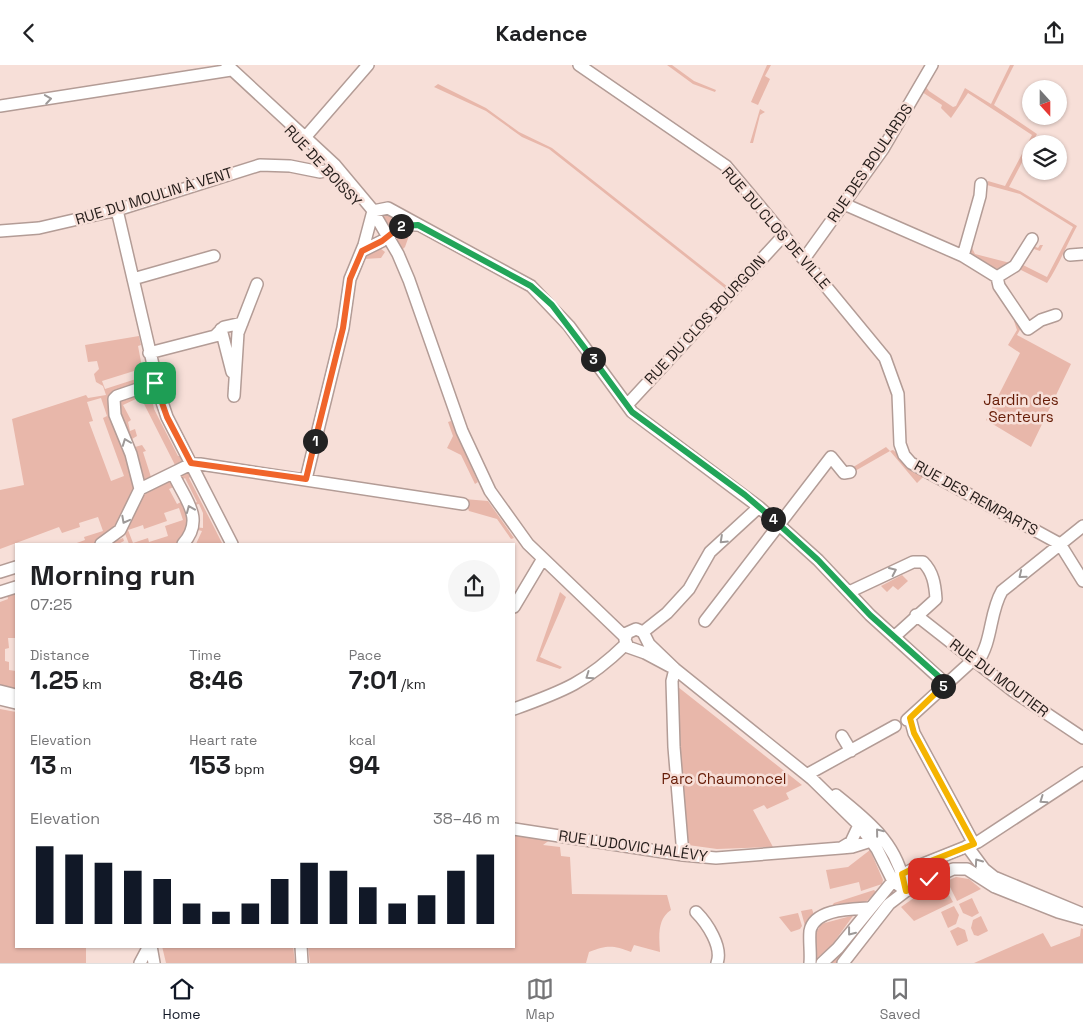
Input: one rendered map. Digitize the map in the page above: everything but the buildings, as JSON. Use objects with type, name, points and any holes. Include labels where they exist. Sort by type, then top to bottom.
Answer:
[{"type":"street","points":[[304,139],[368,65]]},
{"type":"street","name":"RUE DU CLOS DE VILLE","points":[[579,65],[726,166],[884,358],[898,394],[900,444]]},
{"type":"street","name":"RUE DES BOULARDS","points":[[804,259],[883,149],[932,65]]},
{"type":"street","points":[[0,107],[229,68]]},
{"type":"street","name":"RUE DE BOISSY","points":[[229,68],[332,168],[357,189],[371,216],[385,237],[417,322],[429,340],[462,431],[480,471],[509,520],[542,560],[574,589],[634,636]]},
{"type":"street","points":[[308,168],[322,158]]},
{"type":"street","name":"RUE DU MOULIN À VENT","points":[[0,231],[39,228],[117,210],[260,165],[308,168],[320,172],[332,168]]},
{"type":"street","points":[[963,256],[980,197],[981,184]]},
{"type":"street","points":[[844,204],[963,256],[997,277],[1000,286],[1028,329],[1040,320],[1056,315]]},
{"type":"street","name":"RUE DE BOISSY","points":[[371,216],[388,209],[531,286],[569,326],[627,405],[643,422],[759,507],[849,592],[870,615],[946,683]]},
{"type":"street","points":[[117,210],[155,383],[167,417],[231,543]]},
{"type":"street","points":[[306,479],[343,328],[350,279],[362,251],[371,216]]},
{"type":"street","points":[[362,251],[403,224],[418,225]]},
{"type":"street","name":"RUE DU CLOS BOURGOIN","points":[[627,405],[784,235]]},
{"type":"street","points":[[997,277],[1015,266],[1032,239]]},
{"type":"street","points":[[1070,255],[1083,254]]},
{"type":"street","points":[[133,279],[214,256]]},
{"type":"street","points":[[234,396],[238,333],[257,284]]},
{"type":"street","points":[[149,353],[215,336],[222,329],[242,323]]},
{"type":"street","points":[[222,329],[234,383]]},
{"type":"street","points":[[140,489],[131,454],[115,415],[113,403],[117,396],[155,383]]},
{"type":"street","name":"RUE DES REMPARTS","points":[[900,444],[904,455],[922,470],[1060,544]]},
{"type":"street","points":[[705,621],[831,457],[844,473],[850,472]]},
{"type":"street","points":[[102,543],[120,530],[140,489],[191,463],[463,504]]},
{"type":"street","points":[[172,473],[191,509],[194,523],[192,533],[184,543]]},
{"type":"street","points":[[515,709],[565,691],[591,676],[634,636],[667,613],[689,589],[710,552],[759,507]]},
{"type":"street","points":[[1083,526],[1002,591],[997,600],[987,647],[975,662],[946,683],[909,719],[914,733],[984,869],[993,876],[1083,914]]},
{"type":"street","points":[[1060,544],[1083,581]]},
{"type":"street","points":[[515,605],[542,560]]},
{"type":"street","points":[[849,592],[913,563],[923,562],[930,569],[936,599],[916,615],[894,637]]},
{"type":"street","points":[[0,572],[15,567]]},
{"type":"street","points":[[0,592],[15,587]]},
{"type":"street","name":"RUE DU MOUTIER","points":[[916,615],[1013,691],[1083,738]]},
{"type":"street","points":[[634,636],[631,649],[638,650],[675,669]]},
{"type":"street","points":[[634,636],[873,825],[889,846],[897,878]]},
{"type":"street","points":[[675,669],[672,681],[674,747],[683,855]]},
{"type":"street","points":[[0,691],[15,695]]},
{"type":"street","points":[[0,699],[15,703]]},
{"type":"street","points":[[810,776],[895,726]]},
{"type":"street","points":[[842,736],[851,751]]},
{"type":"street","points":[[822,963],[838,948],[868,908],[897,878],[971,845],[1083,773]]},
{"type":"street","points":[[810,776],[858,825],[906,891]]},
{"type":"street","points":[[841,848],[851,842],[858,825]]},
{"type":"street","name":"RUE LUDOVIC HALÉVY","points":[[515,829],[683,855],[726,858],[852,847],[871,841]]},
{"type":"street","points":[[843,963],[880,914],[906,891],[953,869],[967,869],[995,887],[1058,912],[1083,919]]},
{"type":"street","points":[[810,963],[810,933],[816,921],[823,915],[868,908]]},
{"type":"street","points":[[696,912],[704,920],[714,938],[718,958],[717,963]]},
{"type":"street","points":[[140,963],[149,948]]},
{"type":"street","points":[[150,948],[154,963]]},
{"type":"street","points":[[301,948],[302,963]]},
{"type":"green space","points":[[667,65],[672,65],[694,81],[716,90],[715,92],[693,84]]},
{"type":"green space","points":[[767,65],[771,65],[765,76],[770,79],[758,105],[751,102]]},
{"type":"green space","points":[[1010,65],[1014,65],[994,105],[1036,135],[1032,135],[968,93],[951,118],[941,108],[942,105],[922,92],[925,86],[929,91],[953,107],[956,106],[965,88],[991,104]]},
{"type":"green space","points":[[438,84],[486,108],[519,132],[552,148],[728,287],[726,289],[549,149],[522,137],[486,111],[434,87]]},
{"type":"green space","points":[[760,109],[765,112],[760,115],[753,143],[750,143]]},
{"type":"green space","points":[[1022,154],[1022,162],[1009,187],[1020,191],[1077,226],[1047,283],[1019,269],[1034,246],[1038,248],[1040,245],[1043,245],[1040,251],[1034,249],[1023,265],[1047,277],[1073,227],[1020,194],[987,185],[988,181],[1005,186]]},
{"type":"green space","points":[[384,213],[399,218],[398,222],[388,226],[382,218]]},
{"type":"green space","points":[[402,230],[411,230],[405,247],[401,251],[395,241]]},
{"type":"green space","points":[[971,246],[975,254],[1014,264],[1002,270],[984,265],[969,257]]},
{"type":"green space","points":[[380,248],[385,252],[381,258],[364,259],[363,255]]},
{"type":"green space","name":"Jardin des Senteurs","points":[[1016,320],[1021,328],[1017,335],[1071,364],[1031,447],[986,420],[1020,353],[1008,345],[1017,330],[1014,321]]},
{"type":"green space","points":[[139,336],[141,345],[138,346],[147,393],[151,393],[154,409],[178,456],[180,456],[191,476],[189,478],[222,543],[196,543],[202,531],[194,529],[179,543],[133,543],[129,543],[124,531],[117,535],[118,540],[123,538],[124,541],[120,543],[77,543],[85,540],[84,537],[103,531],[98,517],[79,523],[80,527],[62,533],[59,527],[0,549],[0,490],[24,485],[12,419],[86,395],[88,398],[106,395],[103,386],[96,382],[94,374],[99,369],[97,361],[88,362],[85,345]],"holes":[[[134,371],[136,379],[105,389],[102,381]],[[101,398],[107,416],[103,418],[124,476],[111,481],[89,422],[93,421],[87,402]],[[141,398],[175,465],[151,477],[143,452],[146,451],[142,445],[135,447],[132,439],[137,436],[135,429],[130,431],[128,422],[131,420],[123,405]],[[185,478],[197,502],[189,506],[199,504],[203,513],[203,528],[194,527],[191,509],[185,512],[182,506],[187,503],[177,483]],[[178,485],[185,500],[177,504],[169,489]],[[179,508],[183,520],[165,526],[168,536],[149,542],[148,538],[133,543],[128,530],[143,525],[144,529],[167,521],[164,513]]]},
{"type":"green space","points":[[451,421],[478,482],[475,484],[461,455],[447,448],[453,436],[448,422]]},
{"type":"green space","points":[[886,447],[890,451],[855,471],[850,469]]},
{"type":"green space","points":[[893,450],[924,476],[917,483],[890,451]]},
{"type":"green space","points":[[464,499],[488,501],[514,538],[511,539],[497,519],[469,511]]},
{"type":"green space","points":[[902,575],[908,581],[898,590],[893,586],[887,592],[881,586]]},
{"type":"green space","points":[[15,587],[15,638],[8,638],[9,648],[5,649],[5,661],[9,662],[9,670],[15,671],[15,690],[0,687],[0,602],[8,599],[6,590]]},
{"type":"green space","points":[[560,592],[566,597],[540,657],[562,667],[560,669],[536,661]]},
{"type":"green space","name":"Parc Chaumoncel","points":[[678,687],[802,785],[786,793],[789,799],[767,809],[764,805],[753,810],[773,847],[717,849],[688,845],[680,757]]},
{"type":"green space","points":[[0,709],[15,712],[15,948],[86,948],[86,963],[0,963]]},
{"type":"green space","points":[[515,834],[551,839],[543,845],[560,847],[561,856],[570,857],[572,894],[667,895],[671,910],[666,914],[661,923],[659,934],[660,952],[634,945],[631,952],[615,947],[605,947],[589,952],[586,963],[310,963],[308,948],[515,948]]},
{"type":"green space","points":[[870,850],[883,880],[882,884],[861,891],[859,882],[830,889],[826,870],[848,867]]},
{"type":"green space","points":[[956,877],[969,879],[981,889],[957,901],[947,881]]},
{"type":"green space","points":[[943,882],[945,893],[948,893],[953,902],[914,921],[901,907],[918,895]]},
{"type":"green space","points":[[874,890],[876,892],[864,904],[830,908],[834,903]]},
{"type":"green space","points":[[886,895],[888,897],[836,963],[826,963]]},
{"type":"green space","points":[[972,898],[979,913],[972,917],[963,913],[959,904]]},
{"type":"green space","points":[[954,906],[959,915],[956,924],[948,928],[941,912]]},
{"type":"green space","points":[[812,909],[814,915],[805,926],[801,911]]},
{"type":"green space","points":[[798,913],[802,926],[800,929],[791,932],[779,917]]},
{"type":"green space","points":[[855,913],[832,945],[816,959],[815,935],[821,924],[851,916]]},
{"type":"green space","points":[[981,916],[988,931],[978,936],[974,935],[971,928],[973,920]]},
{"type":"green space","points":[[958,927],[965,930],[968,941],[957,946],[950,931]]},
{"type":"green space","points":[[1081,928],[1083,929],[1083,963],[974,963],[1043,933],[1051,947],[1080,936]]},
{"type":"green space","points":[[162,948],[293,948],[295,963],[166,963]]},
{"type":"route","points":[[155,383],[167,417],[191,463],[306,479],[343,328],[350,279],[362,251],[372,244],[382,241],[403,224],[418,225],[503,269],[531,286],[552,305],[569,326],[632,412],[759,507],[818,560],[870,615],[946,683],[910,718],[914,733],[974,844],[955,850],[902,874],[906,891],[929,879]]}]
